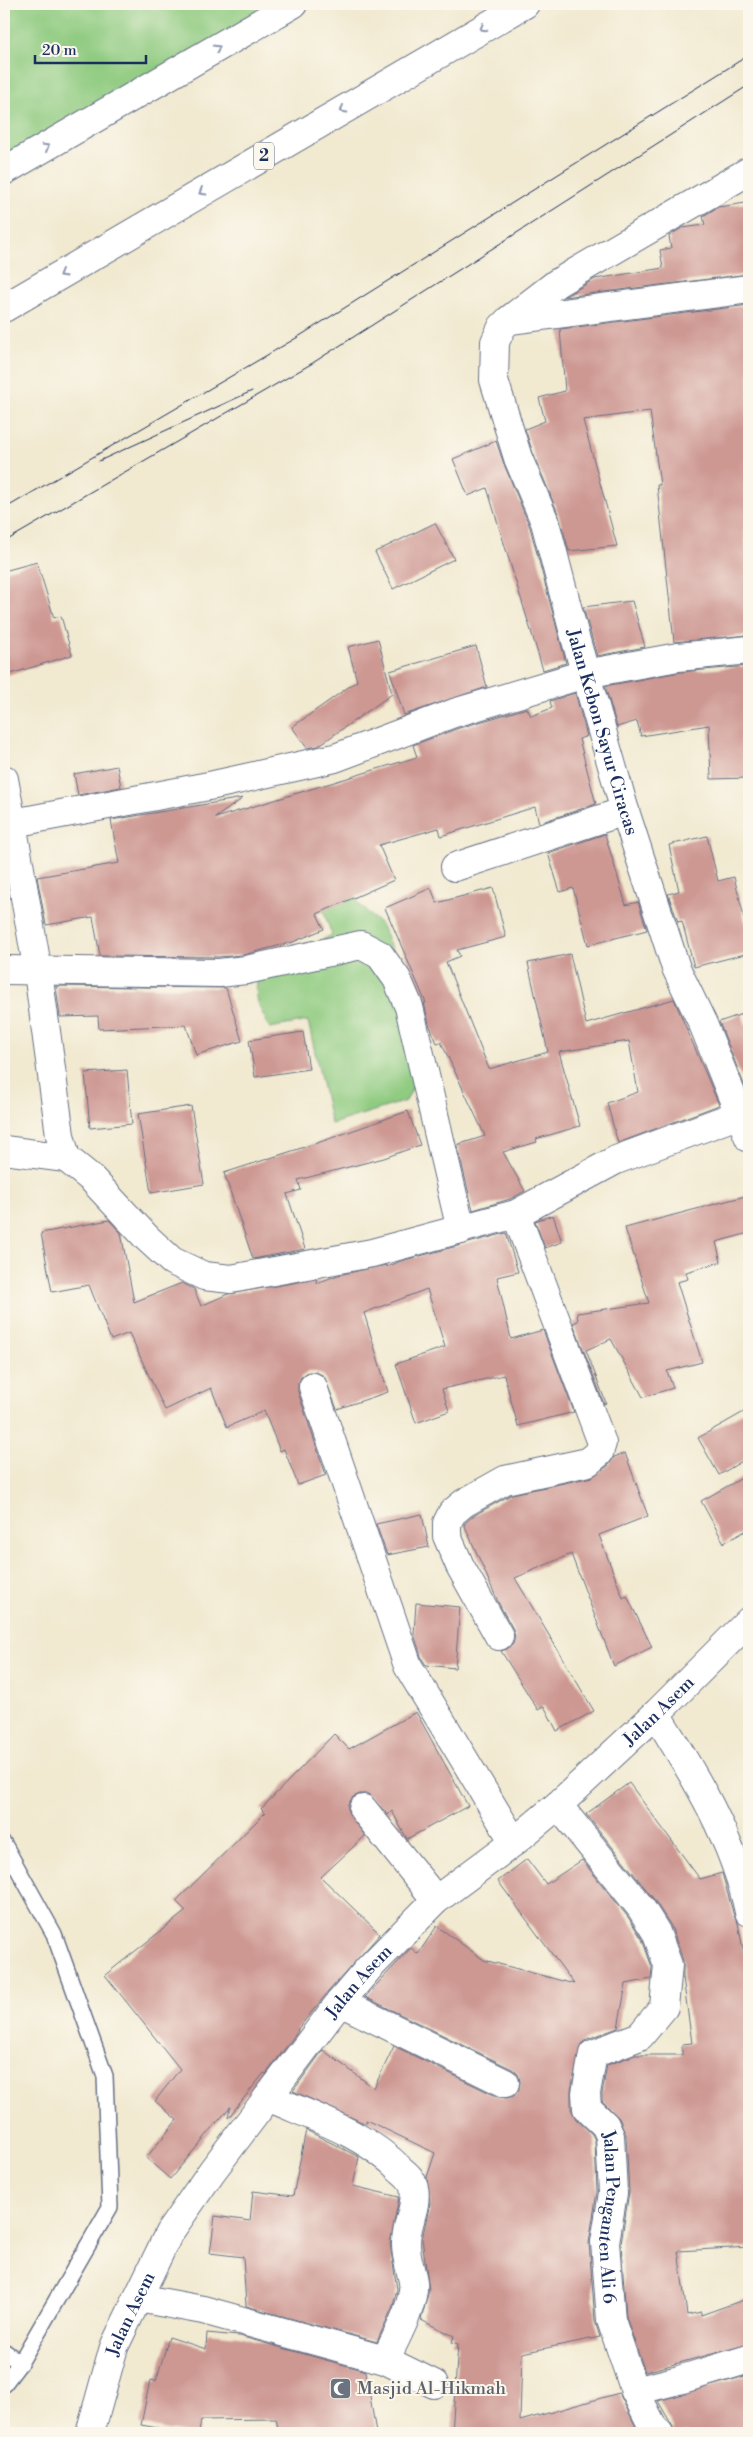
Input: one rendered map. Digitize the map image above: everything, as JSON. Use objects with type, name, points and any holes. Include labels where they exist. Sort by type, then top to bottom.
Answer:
[{"type":"main road","points":[[4,171],[293,4]]},
{"type":"main road","name":"2","points":[[4,308],[525,4]]},
{"type":"main road","name":"Jalan Kebon Sayur Ciracas","points":[[744,1126],[703,1024],[676,968],[625,811],[585,674],[545,522],[518,458],[494,380],[495,342],[502,327],[509,320],[557,282],[749,171]]},
{"type":"main road","points":[[509,320],[749,289]]},
{"type":"main road","points":[[12,823],[214,785],[335,758],[454,713],[585,674],[678,657],[749,650]]},
{"type":"main road","points":[[4,778],[38,972],[60,1135],[66,1158]]},
{"type":"main road","points":[[455,867],[625,811]]},
{"type":"main road","points":[[4,970],[219,974],[361,945],[380,955],[397,979],[409,1007],[461,1230]]},
{"type":"main road","points":[[4,1150],[66,1158],[92,1178],[146,1238],[172,1261],[204,1276],[231,1279],[372,1253],[516,1214],[616,1160],[744,1126]]},
{"type":"main road","points":[[499,1636],[460,1566],[447,1536],[447,1523],[452,1513],[464,1503],[505,1480],[588,1462],[599,1453],[602,1443],[516,1214]]},
{"type":"main road","points":[[313,1386],[408,1666],[514,1842]]},
{"type":"main road","name":"Jalan Asem","points":[[90,2433],[114,2347],[169,2233],[340,2002],[369,1968],[436,1900],[514,1842],[558,1805],[656,1714],[749,1621]]},
{"type":"main road","points":[[656,1714],[692,1772],[723,1832],[740,1873],[749,1912]]},
{"type":"main road","name":"Jalan Penganten Ali 6","points":[[558,1805],[641,1908],[656,1932],[668,1965],[664,2007],[640,2036],[593,2054],[586,2093],[587,2108],[606,2125],[610,2136],[613,2193],[606,2242],[611,2320],[634,2391],[654,2429],[659,2433]]},
{"type":"main road","points":[[363,1810],[436,1900]]},
{"type":"main road","points":[[340,2002],[434,2050],[505,2083]]},
{"type":"main road","points":[[268,2097],[328,2122],[360,2138],[394,2163],[411,2180],[414,2197],[407,2227],[406,2242],[407,2266],[413,2282],[412,2291],[404,2322],[385,2360]]},
{"type":"main road","points":[[138,2298],[203,2310],[385,2360],[434,2384]]},
{"type":"main road","points":[[634,2391],[749,2359]]},
{"type":"lane","points":[[4,1844],[54,1934],[105,2076],[110,2207],[20,2363],[4,2384]]},
{"type":"lane","points":[[4,2351],[20,2363]]},
{"type":"green space","points":[[4,4],[293,4],[4,171]]},
{"type":"green space","points":[[339,863],[359,904],[382,926],[410,994],[415,1083],[406,1101],[331,1124],[308,1021],[270,1028],[259,1006],[256,987],[260,970],[332,935],[311,874]]},
{"type":"building","points":[[746,203],[749,223],[749,274],[564,297],[595,279],[663,268],[660,250],[671,248],[669,236],[682,228],[705,225],[703,216],[718,207]]},
{"type":"building","points":[[749,305],[749,523],[744,524],[749,582],[749,635],[674,642],[657,485],[660,485],[650,411],[583,420],[617,546],[569,551],[559,516],[525,429],[545,421],[539,398],[565,391],[560,329]]},
{"type":"building","points":[[496,441],[530,527],[566,663],[543,670],[487,488],[468,496],[453,459]]},
{"type":"building","points":[[435,523],[454,559],[393,589],[375,552]]},
{"type":"building","points":[[37,562],[54,618],[61,616],[72,655],[4,676],[4,571]]},
{"type":"building","points":[[632,601],[645,647],[597,656],[583,607]]},
{"type":"building","points":[[378,639],[392,694],[318,746],[307,748],[292,727],[357,681],[348,647]]},
{"type":"building","points":[[476,646],[487,687],[404,715],[390,671]]},
{"type":"building","points":[[749,666],[749,778],[711,779],[709,725],[641,736],[637,721],[617,727],[605,686],[680,672]]},
{"type":"building","points":[[575,693],[587,736],[579,739],[596,804],[539,823],[535,807],[441,836],[439,828],[379,845],[394,880],[317,914],[324,929],[293,942],[243,955],[218,957],[100,956],[93,917],[46,925],[37,877],[119,863],[111,820],[243,798],[215,818],[417,757],[413,745],[459,728],[527,708],[531,716],[552,708],[550,701]]},
{"type":"building","points":[[117,766],[121,787],[78,795],[74,774]]},
{"type":"building","points":[[605,834],[626,905],[638,902],[647,930],[588,945],[573,888],[560,892],[548,853]]},
{"type":"building","points":[[707,836],[718,881],[734,877],[749,937],[749,953],[694,967],[682,921],[678,922],[668,894],[679,891],[669,845]]},
{"type":"building","points":[[431,888],[437,903],[493,888],[506,937],[457,950],[460,956],[446,962],[489,1069],[548,1052],[528,963],[570,954],[586,1024],[674,999],[719,1105],[618,1143],[607,1103],[638,1092],[629,1041],[559,1052],[580,1126],[536,1139],[537,1142],[503,1152],[525,1191],[510,1199],[473,1210],[457,1145],[485,1136],[441,1042],[437,1043],[429,1024],[424,1003],[426,1003],[385,908]]},
{"type":"building","points":[[56,986],[226,988],[242,1041],[196,1055],[186,1025],[99,1029],[98,1016],[60,1017]]},
{"type":"building","points":[[742,1014],[749,1033],[749,1097],[719,1022]]},
{"type":"building","points":[[303,1032],[309,1069],[255,1077],[249,1040]]},
{"type":"building","points":[[127,1070],[132,1124],[90,1128],[85,1073]]},
{"type":"building","points":[[191,1106],[204,1184],[151,1193],[138,1114]]},
{"type":"building","points":[[408,1111],[420,1145],[384,1158],[298,1180],[301,1190],[287,1194],[305,1249],[253,1259],[224,1173]]},
{"type":"building","points":[[749,1195],[749,1233],[716,1242],[721,1262],[686,1272],[688,1279],[677,1282],[702,1362],[667,1371],[673,1388],[643,1397],[611,1339],[586,1350],[606,1403],[604,1404],[573,1323],[578,1321],[577,1313],[649,1303],[625,1228]]},
{"type":"building","points":[[553,1215],[562,1242],[545,1248],[535,1221]]},
{"type":"building","points":[[109,1220],[121,1233],[134,1302],[182,1283],[194,1289],[201,1306],[228,1294],[316,1279],[317,1283],[338,1275],[386,1265],[387,1267],[401,1261],[506,1233],[518,1272],[497,1277],[511,1339],[543,1330],[574,1412],[518,1426],[504,1375],[442,1389],[449,1411],[416,1423],[396,1364],[445,1347],[427,1289],[364,1313],[388,1392],[337,1409],[324,1376],[316,1372],[308,1372],[301,1377],[298,1384],[298,1392],[326,1475],[298,1485],[284,1449],[280,1451],[264,1411],[227,1427],[211,1388],[165,1410],[129,1333],[111,1340],[89,1285],[52,1292],[41,1233]]},
{"type":"building","points":[[749,1409],[749,1457],[719,1475],[698,1438]]},
{"type":"building","points":[[625,1453],[648,1516],[599,1535],[623,1598],[627,1596],[652,1647],[614,1666],[571,1554],[515,1578],[594,1711],[557,1731],[544,1706],[538,1710],[501,1651],[513,1644],[515,1637],[513,1629],[499,1604],[464,1524],[473,1516],[512,1494],[592,1477],[609,1465],[614,1457]]},
{"type":"building","points":[[749,1474],[749,1529],[724,1543],[701,1501]]},
{"type":"building","points":[[422,1514],[429,1547],[387,1555],[376,1524]]},
{"type":"building","points":[[416,1603],[460,1607],[455,1668],[426,1665],[422,1659],[414,1634]]},
{"type":"building","points":[[416,1712],[468,1806],[407,1839],[392,1811],[388,1815],[368,1794],[360,1794],[353,1797],[348,1804],[348,1812],[365,1836],[321,1877],[380,1934],[297,2030],[266,2074],[264,2073],[228,2118],[230,2107],[170,2179],[146,2158],[177,2120],[155,2101],[180,2069],[105,1975],[186,1911],[176,1901],[265,1813],[261,1809],[334,1734],[349,1749]]},
{"type":"building","points":[[629,1783],[700,1879],[722,1873],[734,1916],[738,1923],[749,1980],[749,2247],[678,2251],[687,2315],[701,2312],[701,2315],[749,2298],[749,2344],[645,2372],[626,2317],[621,2243],[629,2192],[626,2135],[619,2118],[602,2101],[602,2094],[607,2065],[635,2055],[682,2055],[682,2044],[692,2043],[683,1977],[683,1960],[671,1926],[653,1898],[586,1814]]},
{"type":"building","points":[[527,1859],[546,1884],[582,1860],[628,1917],[642,1939],[652,1967],[651,1979],[626,1984],[618,2028],[587,2039],[581,2044],[571,2090],[571,2109],[576,2119],[592,2134],[595,2140],[597,2192],[589,2243],[595,2321],[600,2337],[522,2353],[520,2421],[619,2393],[639,2433],[452,2433],[458,2344],[452,2342],[454,2336],[421,2320],[429,2290],[422,2239],[430,2203],[427,2177],[435,2153],[366,2120],[366,2124],[293,2091],[323,2050],[374,2088],[394,2046],[498,2097],[507,2098],[514,2096],[519,2089],[520,2081],[518,2074],[512,2069],[365,1997],[411,1948],[418,1954],[437,1926],[484,1960],[574,1984],[498,1881]]},
{"type":"building","points":[[306,2130],[359,2157],[353,2186],[399,2197],[390,2244],[397,2289],[393,2306],[377,2342],[246,2306],[243,2257],[210,2253],[215,2216],[250,2221],[253,2191],[293,2196]]},
{"type":"building","points":[[207,2333],[239,2336],[366,2371],[376,2433],[279,2433],[276,2419],[201,2420],[199,2433],[185,2433],[141,2425],[150,2380],[156,2381],[169,2337],[206,2349]]},
{"type":"building","points":[[749,2375],[749,2433],[674,2433],[673,2427],[658,2401]]},
{"type":"tram line","points":[[4,509],[298,337],[749,55]]},
{"type":"tram line","points":[[4,542],[311,364],[749,85]]},
{"type":"tram line","points":[[99,461],[252,391]]},
{"type":"place","name":"Masjid Al-Hikmah","points":[[341,2388]]}]
